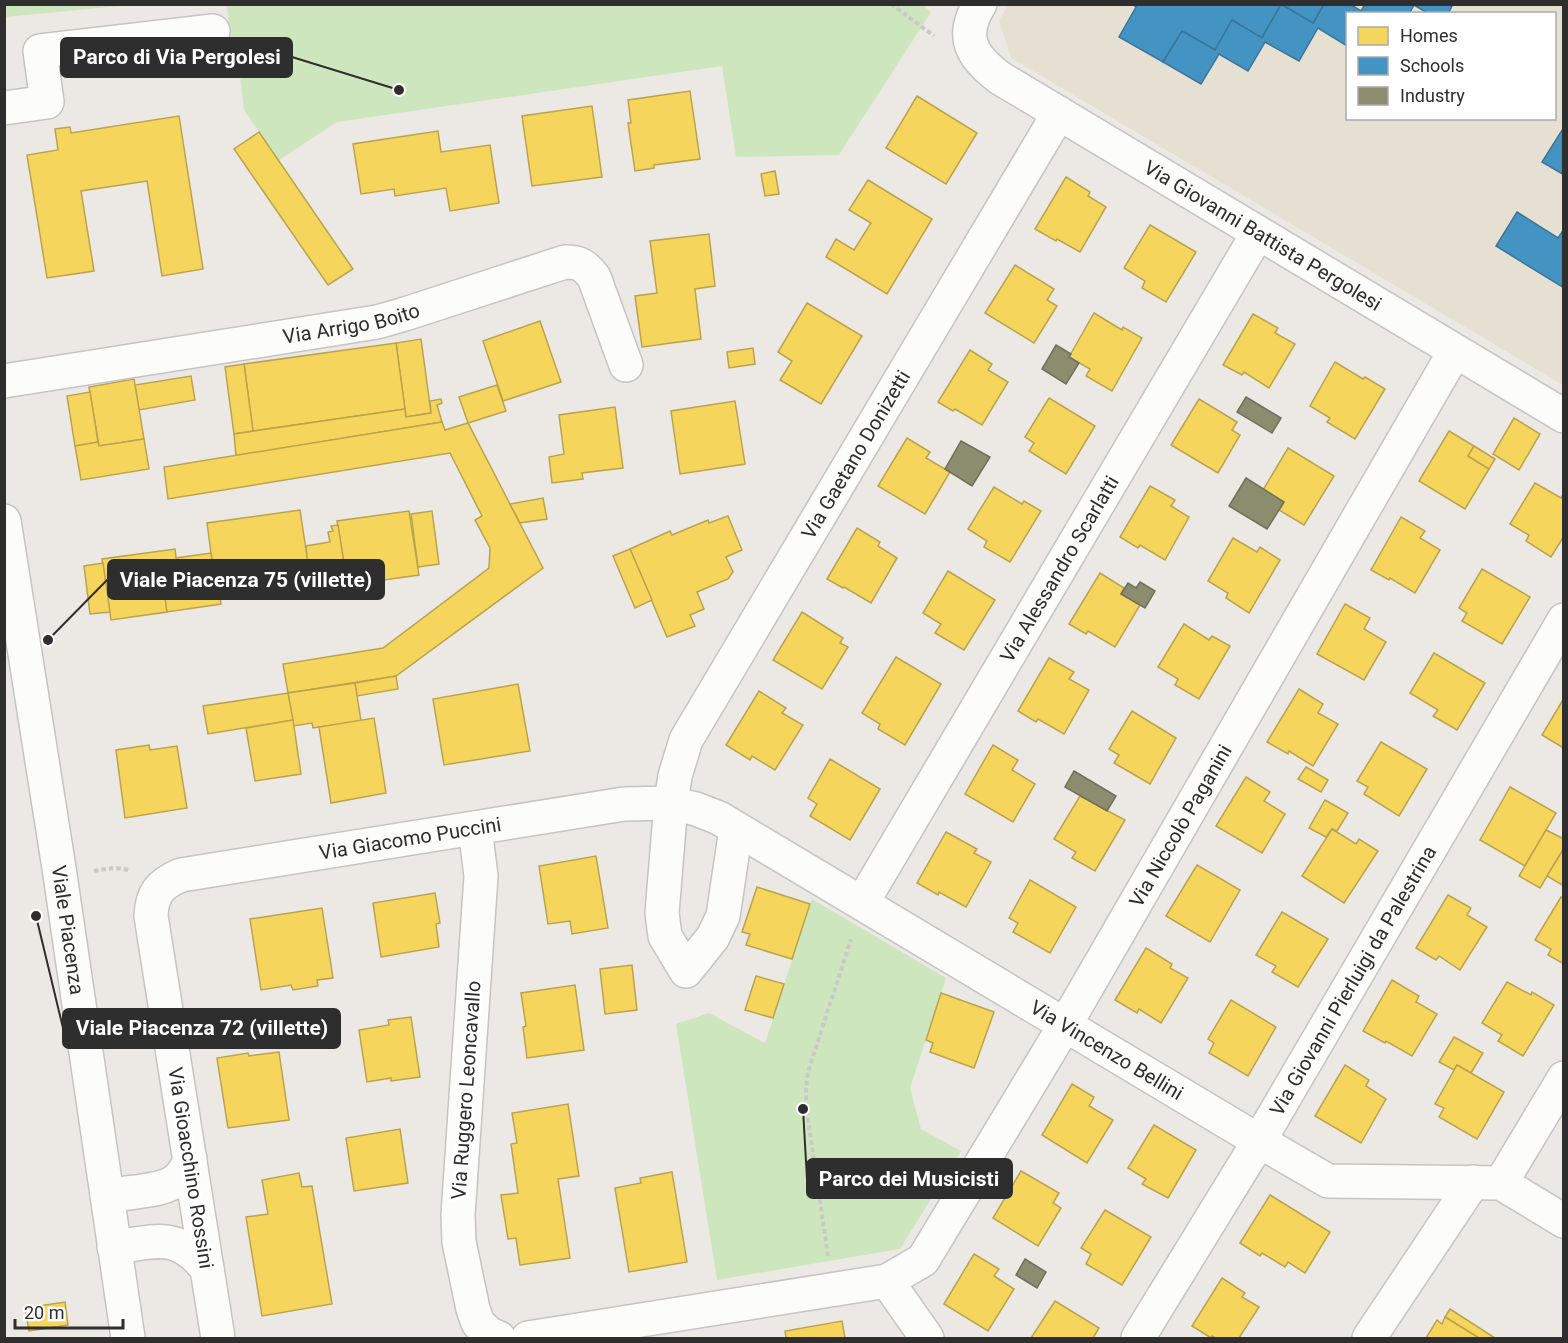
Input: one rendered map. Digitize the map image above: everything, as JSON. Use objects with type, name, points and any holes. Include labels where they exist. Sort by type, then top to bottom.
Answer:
[{"type":"street","points":[[972,45],[969,33],[970,20],[980,4]]},
{"type":"street","points":[[4,108],[47,102],[40,51],[213,32]]},
{"type":"street","name":"Via Giovanni Battista Pergolesi","points":[[972,45],[976,57],[1000,78],[1563,416]]},
{"type":"street","name":"Via Gaetano Donizetti","points":[[736,829],[723,916],[713,937],[686,971],[665,936],[662,913],[671,803],[675,776],[686,740],[1059,113]]},
{"type":"street","name":"Via Alessandro Scarlatti","points":[[862,903],[1258,233]]},
{"type":"street","name":"Via Arrigo Boito","points":[[4,381],[377,322],[405,315],[565,262],[577,262],[594,277],[626,365]]},
{"type":"street","name":"Via Niccolò Paganini","points":[[887,1281],[923,1260],[1065,1025],[1455,351]]},
{"type":"street","name":"Viale Piacenza","points":[[4,521],[59,868],[128,1338]]},
{"type":"street","name":"Via Giovanni Pierluigi da Palestrina","points":[[1138,1338],[1259,1141],[1563,621]]},
{"type":"street","name":"Via Giacomo Puccini","points":[[157,892],[167,882],[180,875],[624,804],[671,803]]},
{"type":"street","name":"Via Vincenzo Bellini","points":[[671,803],[696,809],[719,819],[1328,1181],[1487,1183]]},
{"type":"street","name":"Via Ruggero Leoncavallo","points":[[475,828],[481,876],[458,1215],[459,1242],[478,1323],[488,1333],[500,1338]]},
{"type":"street","name":"Via Gioacchino Rossini","points":[[157,892],[152,905],[152,916],[218,1338]]},
{"type":"street","points":[[1369,1338],[1487,1183],[1563,1078]]},
{"type":"street","points":[[107,1196],[166,1187],[176,1182],[184,1173],[190,1159]]},
{"type":"street","points":[[1487,1183],[1563,1221]]},
{"type":"street","points":[[114,1246],[165,1241],[190,1250],[207,1269]]},
{"type":"street","points":[[528,1338],[887,1281],[927,1338]]},
{"type":"path","points":[[891,4],[944,42],[957,46],[972,45]]},
{"type":"path","points":[[59,868],[84,872],[127,869],[157,892]]},
{"type":"path","points":[[829,1261],[806,1106],[806,1088],[808,1072],[862,903]]},
{"type":"shaded area","points":[[1009,4],[1563,5],[1563,385],[1011,58],[999,20]]},
{"type":"green space","points":[[5,4],[130,4],[130,5],[5,17]]},
{"type":"green space","points":[[921,4],[931,12],[839,155],[736,157],[722,66],[337,122],[279,160],[244,110],[239,66],[233,66],[227,5]]},
{"type":"green space","points":[[812,899],[946,978],[910,1088],[921,1129],[961,1151],[900,1249],[717,1280],[676,1024],[709,1013],[765,1043]]},
{"type":"building: Homes","points":[[690,91],[700,159],[654,165],[654,168],[635,171],[628,123],[631,123],[628,100]]},
{"type":"building: Homes","points":[[917,96],[977,133],[946,184],[886,148]]},
{"type":"building: Homes","points":[[592,106],[602,177],[532,186],[522,116]]},
{"type":"building: Homes","points":[[179,116],[203,269],[162,276],[147,181],[81,191],[94,271],[47,278],[27,155],[58,150],[55,129],[70,127],[71,133]]},
{"type":"building: Homes","points":[[438,131],[441,152],[490,145],[499,203],[450,211],[446,188],[395,196],[394,189],[361,194],[353,144]]},
{"type":"building: Homes","points":[[259,132],[353,269],[328,285],[234,149]]},
{"type":"building: Homes","points":[[775,171],[779,194],[765,196],[761,174]]},
{"type":"building: Homes","points":[[1066,177],[1090,192],[1088,196],[1106,207],[1080,252],[1035,229]]},
{"type":"building: Homes","points":[[868,180],[932,219],[887,294],[826,257],[836,239],[854,250],[871,223],[849,210]]},
{"type":"building: Homes","points":[[1150,225],[1196,252],[1166,302],[1142,288],[1145,281],[1124,268]]},
{"type":"building: Homes","points":[[709,234],[715,286],[695,289],[701,339],[642,347],[635,296],[657,293],[650,241]]},
{"type":"building: Homes","points":[[1015,265],[1054,289],[1047,300],[1057,306],[1034,343],[985,313]]},
{"type":"building: Homes","points":[[807,303],[862,336],[821,404],[780,380],[792,361],[778,352]]},
{"type":"building: Homes","points":[[1094,313],[1122,330],[1123,327],[1142,338],[1112,391],[1086,376],[1090,369],[1069,357]]},
{"type":"building: Homes","points":[[1253,314],[1278,328],[1275,333],[1295,344],[1269,388],[1244,372],[1242,375],[1223,365]]},
{"type":"building: Homes","points":[[540,321],[561,382],[503,401],[483,341]]},
{"type":"building: Homes","points":[[421,339],[431,413],[406,417],[396,343]]},
{"type":"building: Homes","points":[[396,343],[405,409],[253,431],[244,364]]},
{"type":"building: Homes","points":[[753,348],[755,364],[729,368],[727,352]]},
{"type":"building: Homes","points":[[970,350],[992,364],[988,370],[1008,382],[982,425],[938,402]]},
{"type":"building: Homes","points":[[1335,362],[1385,389],[1355,439],[1327,422],[1330,418],[1310,406]]},
{"type":"building: Homes","points":[[244,364],[253,431],[234,434],[225,367]]},
{"type":"building: Homes","points":[[191,376],[195,400],[139,410],[135,385]]},
{"type":"building: Homes","points":[[134,379],[144,439],[99,446],[89,387]]},
{"type":"building: Homes","points":[[497,385],[506,411],[468,423],[459,397]]},
{"type":"building: Homes","points":[[90,392],[98,442],[75,446],[67,396]]},
{"type":"building: Homes","points":[[1049,398],[1095,426],[1066,474],[1029,451],[1034,443],[1025,437]]},
{"type":"building: Homes","points":[[441,399],[442,403],[437,405],[442,422],[236,456],[234,434],[405,409],[406,417],[431,413],[430,401]]},
{"type":"building: Homes","points":[[1199,399],[1237,422],[1232,430],[1240,435],[1218,473],[1171,445]]},
{"type":"building: Homes","points":[[735,401],[745,464],[680,474],[671,411]]},
{"type":"building: Homes","points":[[615,407],[623,468],[582,473],[583,479],[552,483],[549,457],[564,454],[559,415]]},
{"type":"building: Homes","points":[[1514,418],[1540,434],[1519,470],[1493,454]]},
{"type":"building: Homes","points":[[442,422],[445,430],[468,423],[543,568],[396,676],[288,693],[283,664],[383,648],[489,568],[490,548],[475,520],[482,516],[450,453],[168,499],[164,467]]},
{"type":"building: Homes","points":[[1449,431],[1474,446],[1468,456],[1489,469],[1465,509],[1419,481]]},
{"type":"building: Homes","points":[[907,438],[930,452],[926,458],[950,472],[925,514],[878,486]]},
{"type":"building: Homes","points":[[144,439],[149,469],[81,480],[75,446],[98,442],[99,446]]},
{"type":"building: Homes","points":[[1474,446],[1495,459],[1489,469],[1468,456]]},
{"type":"building: Homes","points":[[1288,448],[1334,476],[1304,525],[1279,510],[1284,502],[1263,490]]},
{"type":"building: Homes","points":[[1535,483],[1561,498],[1564,493],[1564,536],[1551,557],[1526,541],[1529,535],[1510,524]]},
{"type":"building: Homes","points":[[1150,486],[1175,500],[1171,506],[1189,517],[1165,560],[1140,545],[1138,548],[1120,537]]},
{"type":"building: Homes","points":[[994,487],[1022,504],[1024,501],[1041,511],[1010,562],[984,547],[987,541],[968,529]]},
{"type":"building: Homes","points":[[543,498],[547,519],[520,523],[510,504]]},
{"type":"building: Homes","points":[[300,510],[308,563],[214,576],[207,523]]},
{"type":"building: Homes","points":[[409,511],[419,575],[363,583],[360,560],[344,563],[337,521]]},
{"type":"building: Homes","points":[[432,511],[439,564],[418,567],[411,514]]},
{"type":"building: Homes","points":[[728,516],[742,550],[726,557],[733,572],[728,579],[697,592],[704,609],[690,615],[695,626],[667,637],[630,549],[670,531],[672,535],[708,520],[709,523]]},
{"type":"building: Homes","points":[[1401,517],[1425,531],[1420,538],[1440,550],[1415,593],[1371,570]]},
{"type":"building: Homes","points":[[338,525],[344,563],[360,560],[363,583],[310,591],[306,546],[330,542],[328,532],[333,531],[331,526]]},
{"type":"building: Homes","points":[[857,528],[880,542],[878,546],[897,558],[871,603],[827,579]]},
{"type":"building: Homes","points":[[1233,538],[1257,552],[1260,547],[1280,560],[1249,613],[1226,598],[1228,593],[1208,581]]},
{"type":"building: Homes","points":[[175,549],[180,588],[164,590],[167,612],[111,620],[102,559]]},
{"type":"building: Homes","points":[[630,549],[652,600],[635,608],[613,556]]},
{"type":"building: Homes","points":[[211,553],[221,604],[167,612],[164,590],[180,588],[176,558]]},
{"type":"building: Homes","points":[[103,563],[110,612],[90,614],[84,566]]},
{"type":"building: Homes","points":[[1482,569],[1530,597],[1502,644],[1462,621],[1467,613],[1459,608]]},
{"type":"building: Homes","points":[[948,571],[995,600],[964,650],[935,633],[941,624],[923,613]]},
{"type":"building: Homes","points":[[1100,573],[1124,588],[1121,594],[1140,605],[1115,647],[1088,631],[1086,634],[1069,624]]},
{"type":"building: Homes","points":[[1345,604],[1370,618],[1364,629],[1386,642],[1364,680],[1317,654]]},
{"type":"building: Homes","points":[[802,612],[843,638],[840,643],[848,647],[822,689],[773,660]]},
{"type":"building: Homes","points":[[1184,624],[1209,640],[1212,636],[1230,646],[1199,699],[1175,685],[1178,679],[1158,667]]},
{"type":"building: Homes","points":[[1434,653],[1485,683],[1457,730],[1433,716],[1438,710],[1410,693]]},
{"type":"building: Homes","points":[[896,657],[941,684],[905,745],[878,729],[880,724],[862,713]]},
{"type":"building: Homes","points":[[1049,658],[1074,672],[1069,679],[1089,690],[1064,734],[1018,711]]},
{"type":"building: Homes","points":[[396,676],[398,689],[357,696],[355,683]]},
{"type":"building: Homes","points":[[355,683],[361,721],[313,728],[312,723],[293,726],[288,693]]},
{"type":"building: Homes","points":[[518,684],[530,751],[444,765],[433,699]]},
{"type":"building: Homes","points":[[1299,689],[1323,704],[1318,713],[1338,724],[1313,766],[1289,751],[1288,754],[1267,742]]},
{"type":"building: Homes","points":[[759,691],[786,708],[782,713],[803,725],[775,770],[752,756],[750,760],[726,745]]},
{"type":"building: Homes","points":[[288,693],[293,720],[208,734],[203,706]]},
{"type":"building: Homes","points":[[1564,698],[1564,745],[1562,747],[1542,735]]},
{"type":"building: Homes","points":[[1132,711],[1176,738],[1150,784],[1114,763],[1119,755],[1109,749]]},
{"type":"building: Homes","points":[[374,718],[386,793],[331,803],[319,727]]},
{"type":"building: Homes","points":[[293,720],[301,774],[255,781],[246,728]]},
{"type":"building: Homes","points":[[1381,742],[1427,769],[1399,816],[1364,794],[1368,787],[1357,781]]},
{"type":"building: Homes","points":[[149,745],[150,750],[177,746],[187,808],[125,818],[116,750]]},
{"type":"building: Homes","points":[[993,745],[1018,760],[1012,770],[1035,784],[1013,822],[965,794]]},
{"type":"building: Homes","points":[[830,759],[880,789],[850,840],[810,816],[817,804],[808,798]]},
{"type":"building: Homes","points":[[1306,767],[1328,780],[1321,792],[1298,779]]},
{"type":"building: Homes","points":[[1246,777],[1270,792],[1264,801],[1285,814],[1262,853],[1216,826]]},
{"type":"building: Homes","points":[[1510,787],[1556,813],[1525,866],[1480,840]]},
{"type":"building: Homes","points":[[1080,796],[1125,820],[1095,871],[1072,858],[1076,852],[1054,839]]},
{"type":"building: Homes","points":[[1325,800],[1348,813],[1337,831],[1332,829],[1326,837],[1309,828]]},
{"type":"building: Homes","points":[[1332,829],[1356,844],[1359,839],[1378,851],[1344,903],[1302,876]]},
{"type":"building: Homes","points":[[1546,830],[1564,839],[1564,848],[1540,888],[1519,876]]},
{"type":"building: Homes","points":[[946,832],[977,849],[974,853],[991,862],[966,907],[917,883]]},
{"type":"building: Homes","points":[[1564,848],[1564,886],[1547,876]]},
{"type":"building: Homes","points":[[596,856],[608,928],[572,934],[570,921],[548,924],[539,866]]},
{"type":"building: Homes","points":[[1197,865],[1240,890],[1210,942],[1166,916]]},
{"type":"building: Homes","points":[[1030,880],[1076,907],[1050,953],[1013,932],[1018,923],[1009,918]]},
{"type":"building: Homes","points":[[757,887],[810,904],[792,959],[746,945],[750,934],[742,932]]},
{"type":"building: Homes","points":[[435,893],[440,923],[436,924],[439,947],[381,957],[373,903]]},
{"type":"building: Homes","points":[[1448,895],[1471,908],[1467,915],[1487,927],[1460,970],[1439,956],[1436,960],[1416,948]]},
{"type":"building: Homes","points":[[1561,897],[1564,898],[1564,964],[1548,955],[1551,949],[1535,940]]},
{"type":"building: Homes","points":[[322,908],[333,978],[317,980],[318,986],[293,990],[291,985],[261,990],[250,919]]},
{"type":"building: Homes","points":[[1282,912],[1328,939],[1298,987],[1272,972],[1276,966],[1256,955]]},
{"type":"building: Homes","points":[[1146,948],[1172,964],[1170,968],[1188,978],[1161,1023],[1139,1009],[1137,1013],[1115,1000]]},
{"type":"building: Homes","points":[[632,965],[637,1010],[605,1014],[600,969]]},
{"type":"building: Homes","points":[[756,976],[784,984],[773,1018],[745,1010]]},
{"type":"building: Homes","points":[[1392,980],[1419,996],[1416,1002],[1437,1014],[1412,1056],[1363,1031]]},
{"type":"building: Homes","points":[[1507,982],[1531,995],[1532,992],[1554,1005],[1523,1056],[1498,1041],[1502,1035],[1482,1023]]},
{"type":"building: Homes","points":[[575,985],[584,1050],[527,1058],[523,1027],[526,1026],[521,993]]},
{"type":"building: Homes","points":[[941,993],[994,1012],[974,1068],[930,1052],[933,1043],[926,1040]]},
{"type":"building: Homes","points":[[1231,1000],[1276,1027],[1248,1076],[1209,1053],[1214,1043],[1208,1039]]},
{"type":"building: Homes","points":[[411,1017],[420,1077],[367,1082],[359,1030],[389,1025],[388,1020]]},
{"type":"building: Homes","points":[[1454,1037],[1483,1053],[1471,1073],[1457,1065],[1454,1070],[1439,1062]]},
{"type":"building: Homes","points":[[279,1052],[289,1120],[228,1128],[217,1058],[248,1053],[249,1056]]},
{"type":"building: Homes","points":[[1345,1065],[1369,1080],[1366,1086],[1386,1099],[1361,1143],[1315,1116]]},
{"type":"building: Homes","points":[[1457,1065],[1504,1092],[1477,1139],[1439,1117],[1444,1108],[1435,1104]]},
{"type":"building: Homes","points":[[1072,1084],[1094,1097],[1089,1106],[1113,1120],[1087,1163],[1042,1135]]},
{"type":"building: Homes","points":[[568,1104],[579,1176],[558,1179],[570,1258],[520,1265],[516,1238],[508,1239],[501,1195],[518,1193],[511,1144],[517,1143],[512,1113]]},
{"type":"building: Homes","points":[[1154,1125],[1196,1150],[1168,1198],[1142,1184],[1146,1179],[1128,1168]]},
{"type":"building: Homes","points":[[400,1129],[408,1183],[354,1191],[346,1138]]},
{"type":"building: Homes","points":[[1021,1171],[1059,1193],[1053,1203],[1061,1208],[1038,1246],[993,1218]]},
{"type":"building: Homes","points":[[672,1172],[687,1262],[629,1272],[615,1188],[641,1183],[640,1178]]},
{"type":"building: Homes","points":[[299,1173],[302,1187],[312,1186],[332,1304],[262,1316],[246,1217],[268,1214],[262,1180]]},
{"type":"building: Homes","points":[[1270,1195],[1330,1232],[1305,1273],[1288,1262],[1285,1267],[1262,1253],[1260,1256],[1240,1243]]},
{"type":"building: Homes","points":[[1105,1210],[1151,1237],[1122,1285],[1086,1264],[1091,1254],[1081,1248]]},
{"type":"building: Homes","points":[[974,1254],[999,1269],[994,1276],[1014,1289],[988,1331],[944,1304]]},
{"type":"building: Homes","points":[[1222,1278],[1245,1293],[1242,1297],[1259,1307],[1239,1338],[1212,1336],[1211,1338],[1192,1326]]},
{"type":"building: Homes","points":[[1055,1301],[1099,1328],[1093,1338],[1031,1338]]},
{"type":"building: Homes","points":[[65,1302],[68,1325],[29,1331],[25,1308]]},
{"type":"building: Homes","points":[[1450,1309],[1495,1338],[1479,1338],[1445,1317]]},
{"type":"building: Homes","points":[[1445,1317],[1479,1338],[1426,1338],[1437,1320],[1442,1324]]},
{"type":"building: Homes","points":[[842,1321],[845,1338],[786,1338],[785,1331]]},
{"type":"building: Schools","points":[[1132,4],[1281,4],[1262,38],[1232,20],[1215,50],[1182,31],[1163,62],[1119,37],[1136,7]]},
{"type":"building: Schools","points":[[1281,4],[1313,23],[1324,4],[1350,4],[1361,11],[1365,4],[1453,4],[1449,12],[1426,12],[1414,5],[1410,12],[1346,12],[1346,45],[1318,28],[1299,61],[1265,42],[1248,71],[1219,54],[1201,84],[1163,62],[1182,31],[1215,50],[1232,20],[1262,38]]},
{"type":"building: Schools","points":[[1281,4],[1324,4],[1313,23]]},
{"type":"building: Schools","points":[[1564,127],[1564,175],[1542,162]]},
{"type":"building: Schools","points":[[1517,212],[1558,238],[1564,229],[1564,288],[1496,246]]},
{"type":"building: Industry","points":[[1056,345],[1071,354],[1069,357],[1079,363],[1066,384],[1042,369]]},
{"type":"building: Industry","points":[[1246,397],[1281,418],[1272,433],[1237,412]]},
{"type":"building: Industry","points":[[961,441],[990,457],[972,486],[945,469]]},
{"type":"building: Industry","points":[[1246,478],[1284,502],[1267,529],[1229,506]]},
{"type":"building: Industry","points":[[1140,582],[1155,591],[1145,608],[1121,594],[1128,583],[1136,588]]},
{"type":"building: Industry","points":[[1074,771],[1116,796],[1107,811],[1065,787]]},
{"type":"building: Industry","points":[[1025,1259],[1046,1272],[1037,1288],[1016,1275]]},
{"type":"place","name":"Parco di Via Pergolesi","points":[[399,90]]},
{"type":"place","name":"Viale Piacenza 75 (villette)","points":[[48,640]]},
{"type":"place","name":"Viale Piacenza 72 (villette)","points":[[36,916]]},
{"type":"place","name":"Parco dei Musicisti","points":[[803,1109]]}]
